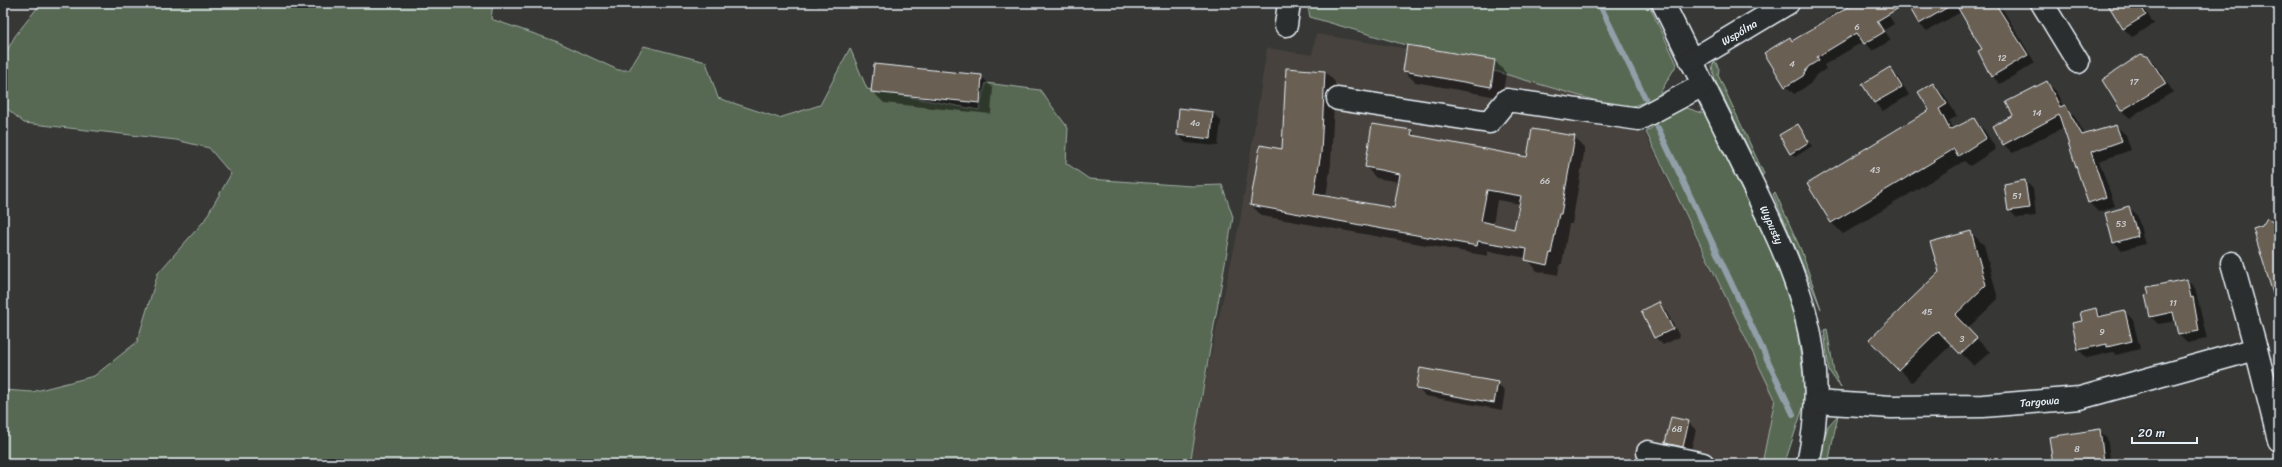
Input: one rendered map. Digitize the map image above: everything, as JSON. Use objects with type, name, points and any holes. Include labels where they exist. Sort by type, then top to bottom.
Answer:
[{"type":"street","points":[[1286,25],[1289,3]]},
{"type":"street","name":"Wypusty","points":[[1663,3],[1782,245],[1800,292],[1810,331],[1816,402],[1814,435],[1808,464]]},
{"type":"street","name":"Wspólna","points":[[1691,61],[1788,3]]},
{"type":"street","points":[[2042,3],[2078,62]]},
{"type":"street","points":[[1338,99],[1488,122],[1507,100],[1639,120],[1703,85]]},
{"type":"street","points":[[2232,263],[2279,440]]},
{"type":"street","name":"Targowa","points":[[1816,402],[1892,407],[1968,406],[2080,398],[2256,349]]},
{"type":"street","points":[[1648,452],[1703,464]]},
{"type":"shaded area","points":[[1316,34],[1620,83],[1775,399],[1762,464],[1190,464],[1209,363],[1240,221],[1267,48],[1312,55]]},
{"type":"green space","points":[[41,3],[493,3],[491,19],[558,42],[618,70],[629,70],[644,46],[706,62],[718,98],[779,118],[820,105],[850,48],[867,89],[979,110],[986,83],[1040,90],[1068,128],[1066,163],[1089,179],[1191,186],[1222,185],[1233,217],[1190,464],[3,464],[3,390],[32,392],[94,376],[137,342],[158,273],[204,221],[231,174],[209,148],[176,140],[24,123],[3,105],[3,58],[15,36]]},
{"type":"green space","points":[[1307,3],[1648,3],[1677,64],[1657,98],[1624,109],[1310,17]]},
{"type":"green space","points":[[1715,61],[1719,69],[1718,75],[1764,174],[1762,176],[1715,80],[1712,66]]},
{"type":"green space","points":[[1681,106],[1705,114],[1782,273],[1795,313],[1806,399],[1785,462],[1763,459],[1775,399],[1646,132]]},
{"type":"green space","points":[[1775,192],[1801,250],[1821,309],[1773,194]]},
{"type":"green space","points":[[1827,329],[1834,372],[1841,388],[1829,371],[1824,330]]},
{"type":"green space","points":[[1838,415],[1828,464],[1817,464],[1828,426]]},
{"type":"building","points":[[1855,3],[1907,3],[1877,21],[1884,32],[1864,44],[1857,33],[1817,57],[1819,60],[1808,67],[1803,76],[1785,87],[1764,53],[1790,37],[1792,41]]},
{"type":"building","points":[[1907,3],[1955,3],[1919,24]]},
{"type":"building","points":[[1955,3],[1995,3],[2028,55],[1991,77],[1978,51],[1982,49]]},
{"type":"building","points":[[2107,3],[2139,3],[2146,15],[2123,29]]},
{"type":"building","points":[[1407,45],[1495,60],[1491,87],[1403,71]]},
{"type":"building","points":[[2141,54],[2149,57],[2166,84],[2121,111],[2102,80]]},
{"type":"building","points":[[874,64],[982,75],[980,103],[871,92]]},
{"type":"building","points":[[1890,67],[1902,87],[1874,103],[1862,84]]},
{"type":"building","points":[[1286,68],[1325,71],[1321,153],[1314,194],[1394,208],[1400,174],[1365,167],[1372,124],[1412,130],[1411,135],[1527,157],[1532,129],[1575,136],[1561,214],[1559,214],[1551,254],[1550,253],[1547,265],[1525,260],[1527,249],[1478,241],[1477,246],[1250,205],[1260,145],[1282,149]],"holes":[[[1487,190],[1521,196],[1514,229],[1481,221]]]},
{"type":"building","points":[[2047,81],[2060,107],[2065,105],[2082,135],[2116,125],[2122,141],[2091,152],[2106,197],[2088,203],[2059,115],[2003,145],[1993,126],[2013,115],[2006,102]]},
{"type":"building","points":[[1933,83],[1947,104],[1939,109],[1950,130],[1974,118],[1986,138],[1958,156],[1954,149],[1831,223],[1807,184],[1929,110],[1918,92]]},
{"type":"building","points":[[1179,108],[1213,112],[1211,139],[1177,135]]},
{"type":"building","points":[[1798,124],[1809,142],[1790,154],[1779,135]]},
{"type":"building","points":[[2025,180],[2029,208],[2008,211],[2004,184]]},
{"type":"building","points":[[2129,206],[2138,236],[2113,243],[2105,213]]},
{"type":"building","points":[[2267,218],[2279,227],[2279,297],[2274,297],[2253,229],[2262,226]]},
{"type":"building","points":[[1971,231],[1986,285],[1955,315],[1977,338],[1960,354],[1938,331],[1898,370],[1869,340],[1939,272],[1930,242]]},
{"type":"building","points":[[2187,279],[2191,298],[2193,297],[2199,331],[2178,335],[2173,312],[2150,317],[2145,295],[2149,294],[2147,287]]},
{"type":"building","points":[[1659,302],[1673,329],[1654,338],[1641,311]]},
{"type":"building","points":[[2096,308],[2098,317],[2125,311],[2132,341],[2107,347],[2107,344],[2078,350],[2072,323],[2082,321],[2080,312]]},
{"type":"building","points":[[1420,368],[1498,382],[1494,403],[1416,389]]},
{"type":"building","points":[[1671,417],[1689,421],[1683,447],[1665,443]]},
{"type":"building","points":[[2100,429],[2104,462],[2053,464],[2049,437]]},
{"type":"waterway","points":[[1599,3],[1645,98]]},
{"type":"waterway","points":[[1658,128],[1793,414]]}]
